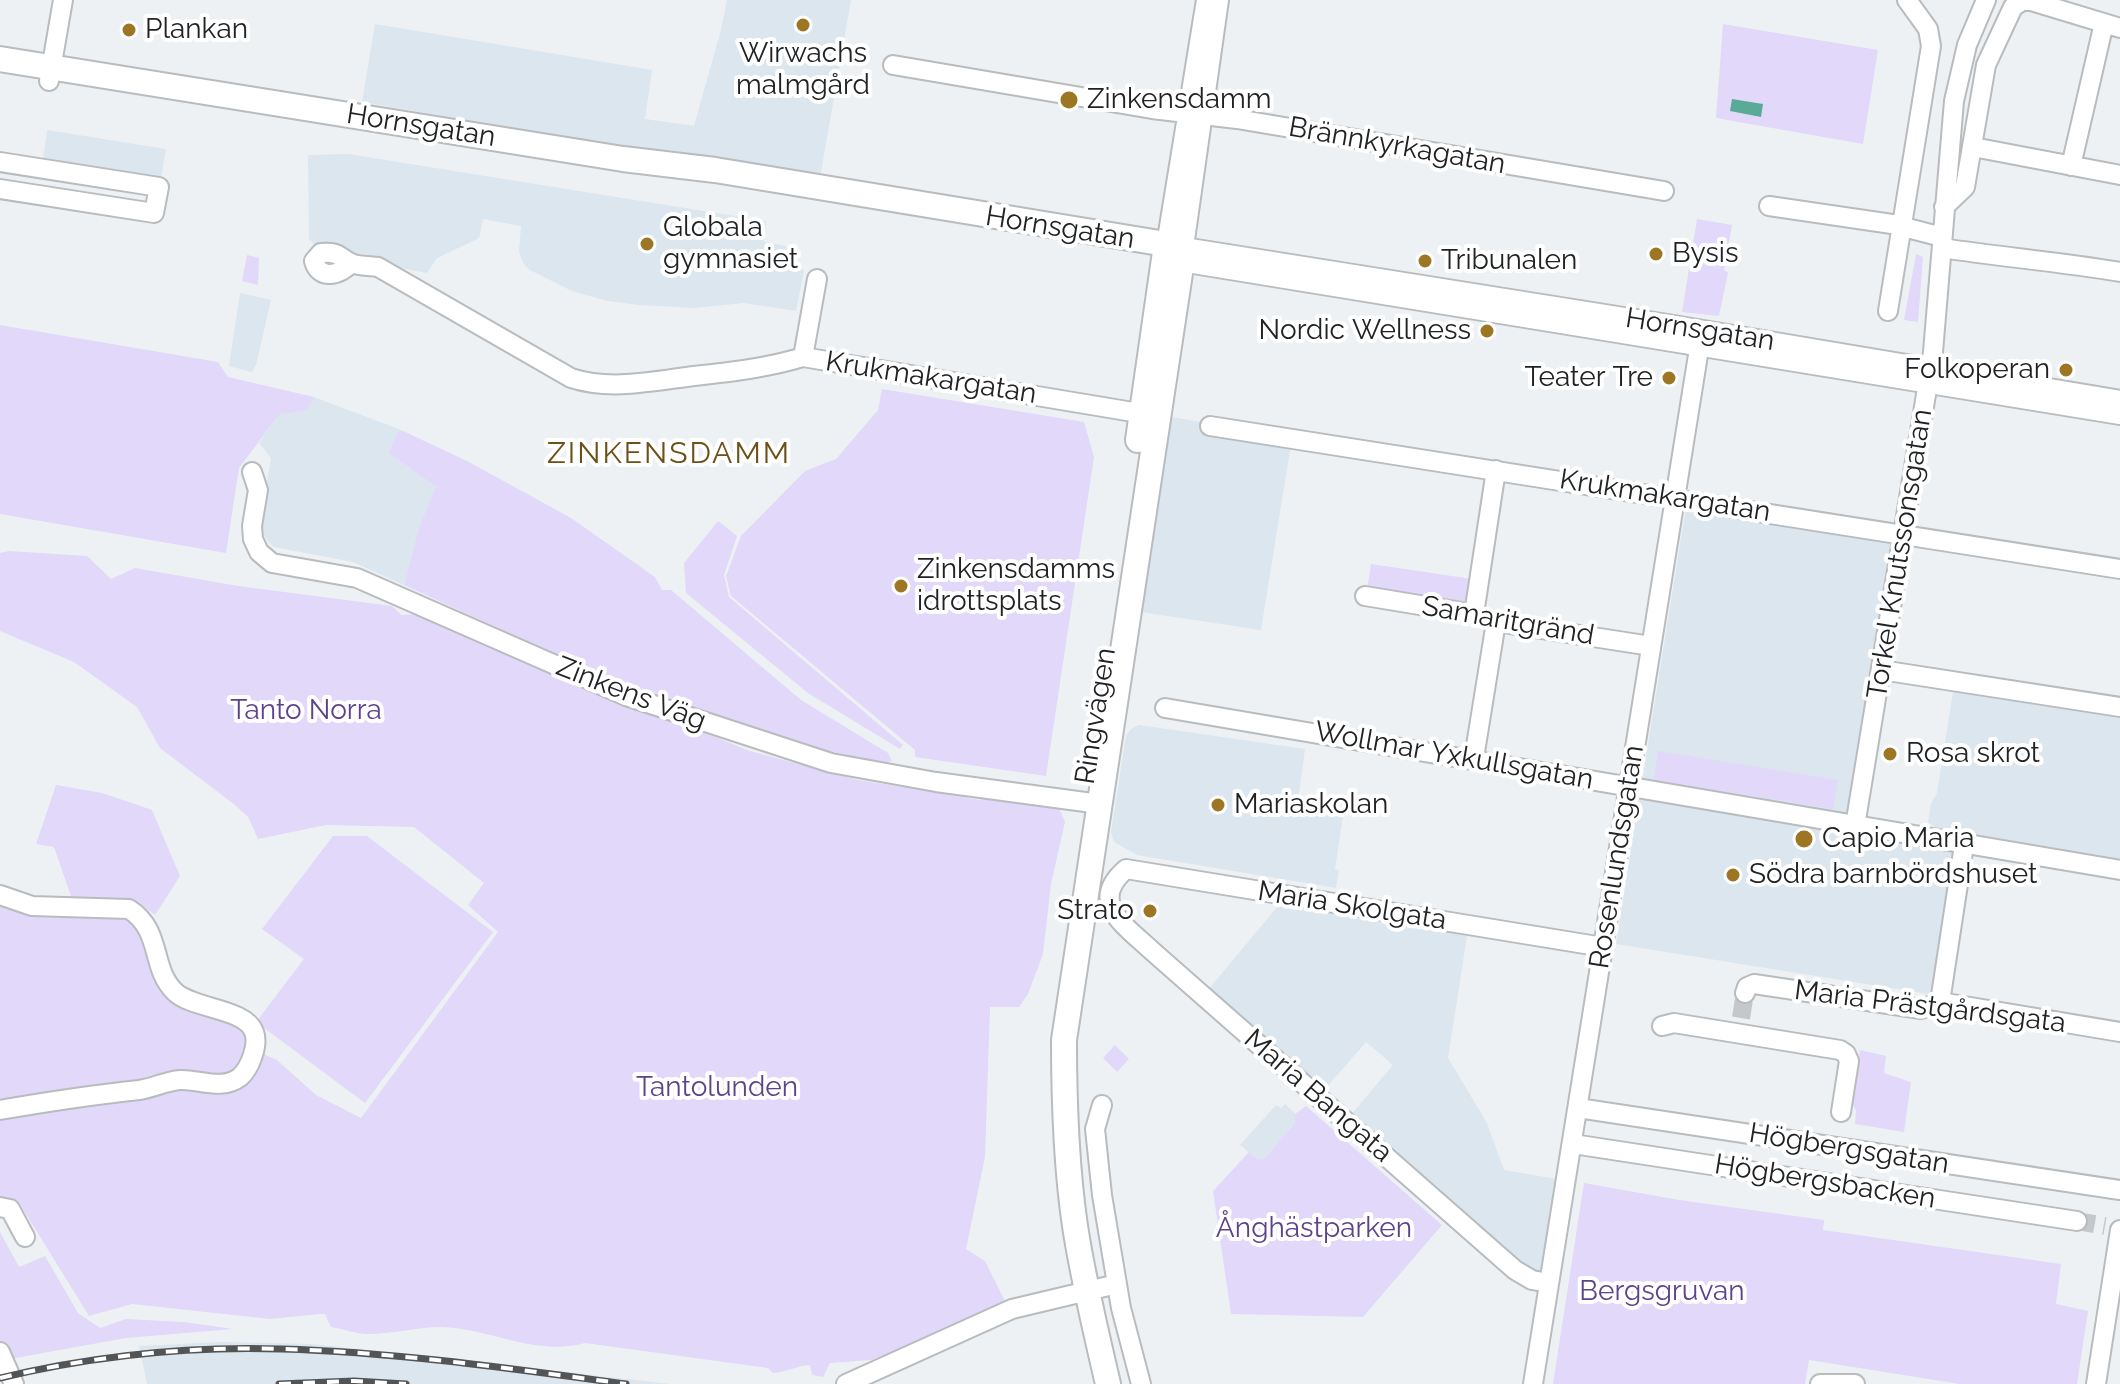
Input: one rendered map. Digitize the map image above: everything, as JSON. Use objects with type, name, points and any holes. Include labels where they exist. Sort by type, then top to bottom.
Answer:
[{"type":"main road","name":"Hornsgatan","points":[[0,59],[50,74],[317,117],[715,170],[1173,253]]},
{"type":"main road","name":"Hornsgatan","points":[[0,74],[50,74]]},
{"type":"main road","name":"Ringvägen","points":[[1108,1384],[1079,1294],[1064,1260],[1050,1124],[1049,1046],[1063,989],[1173,253]]},
{"type":"main road","name":"Ringvägen","points":[[1079,1294],[1093,1384]]},
{"type":"street","points":[[50,74],[63,0]]},
{"type":"street","name":"Ringvägen","points":[[1195,115],[1206,0]]},
{"type":"street","name":"Ringvägen","points":[[1173,253],[1195,115],[1219,0]]},
{"type":"street","points":[[1888,311],[1931,46],[1928,29],[1907,0]]},
{"type":"street","name":"Torkel Knutssonsgatan","points":[[1855,826],[1929,376],[1957,84],[1967,45],[1986,0]]},
{"type":"street","points":[[1944,207],[1965,187],[1986,65],[2013,7],[2022,1],[2112,25],[2071,166]]},
{"type":"street","name":"Brännkyrkagatan","points":[[893,65],[1664,191]]},
{"type":"street","points":[[1973,147],[2120,175]]},
{"type":"street","points":[[0,162],[159,187],[154,213],[0,189]]},
{"type":"street","points":[[1769,206],[1902,227],[1942,242],[1998,256],[2043,259],[2120,272]]},
{"type":"street","name":"Hornsgatan","points":[[1173,253],[1929,376],[2120,415]]},
{"type":"street","name":"Krukmakargatan","points":[[351,263],[378,267],[394,275],[571,378],[583,382],[623,385],[771,367],[803,357],[1150,414]]},
{"type":"street","points":[[803,357],[817,279]]},
{"type":"street","name":"Rosenlundsgatan","points":[[1533,1384],[1701,337]]},
{"type":"street","name":"Hornsgatan","points":[[1929,376],[2120,400]]},
{"type":"street","name":"Krukmakargatan","points":[[1210,426],[2120,569]]},
{"type":"street","points":[[1474,614],[1496,470]]},
{"type":"street","name":"Zinkens Väg","points":[[252,472],[258,490],[253,539],[259,552],[272,563],[357,578],[626,696],[831,763],[936,782],[1092,803]]},
{"type":"street","name":"Samaritgränd","points":[[1365,596],[1474,614],[1496,622],[1651,646]]},
{"type":"street","points":[[1474,758],[1496,622]]},
{"type":"street","points":[[1881,670],[2120,707]]},
{"type":"street","name":"Wollmar Yxkullsgatan","points":[[1165,708],[2120,870]]},
{"type":"street","points":[[1940,1002],[1964,845]]},
{"type":"street","name":"Maria Skolgata","points":[[1111,889],[1126,869],[1603,947]]},
{"type":"street","name":"Maria Bangata","points":[[1111,889],[1111,910],[1161,959],[1515,1270],[1532,1280],[1549,1283]]},
{"type":"street","points":[[0,895],[32,906],[129,909],[141,917],[150,930],[173,991],[184,999],[229,1013],[249,1024],[255,1033],[255,1042],[250,1062],[240,1077],[227,1082],[208,1084],[181,1080],[143,1089],[74,1096],[0,1110]]},
{"type":"street","name":"Maria Prästgårdsgata","points":[[1745,993],[1747,987],[1754,984],[1921,1009],[1940,1002],[2120,1032]]},
{"type":"street","name":"Maria Prästgårdsgata","points":[[1662,1026],[1674,1023],[1740,1025],[1846,1054],[1849,1061],[1841,1112]]},
{"type":"street","points":[[1102,1105],[1095,1129],[1102,1195],[1117,1284],[1141,1384]]},
{"type":"street","name":"Högbergsgatan","points":[[1578,1108],[2120,1190]]},
{"type":"street","name":"Högbergsbacken","points":[[1573,1144],[2077,1221]]},
{"type":"street","points":[[0,1207],[10,1209],[25,1237]]},
{"type":"street","points":[[2096,1384],[2116,1283],[2115,1228]]},
{"type":"street","points":[[846,1384],[1012,1309],[1117,1284]]},
{"type":"street","points":[[0,1352],[14,1384]]},
{"type":"street","points":[[1820,1384],[1855,1384]]},
{"type":"shaded area","points":[[727,0],[851,0],[820,178],[362,102],[375,24],[652,70],[645,119],[694,126]]},
{"type":"shaded area","points":[[1732,99],[1763,104],[1761,117],[1730,111]]},
{"type":"shaded area","points":[[47,130],[166,149],[161,178],[43,159]]},
{"type":"shaded area","name":"Globala gymnasiet","points":[[348,154],[766,221],[764,242],[785,246],[804,271],[796,311],[744,303],[694,308],[639,305],[608,301],[572,291],[530,270],[523,263],[519,252],[521,226],[483,219],[479,238],[437,258],[427,273],[322,253],[309,239],[308,155]]},
{"type":"shaded area","points":[[240,293],[271,300],[252,372],[229,366]]},
{"type":"shaded area","points":[[314,397],[401,430],[389,453],[436,487],[419,527],[404,585],[353,562],[274,547],[260,527],[271,458],[259,443],[279,415],[308,410]]},
{"type":"shaded area","points":[[1172,417],[1292,438],[1261,630],[1141,612]]},
{"type":"shaded area","points":[[1687,501],[1902,534],[1856,825],[1963,844],[1941,996],[1616,944]]},
{"type":"shaded area","points":[[1953,692],[2120,718],[2120,859],[1936,828],[1928,822],[1931,804],[1937,793]]},
{"type":"shaded area","name":"Mariaskolan","points":[[1139,725],[1305,749],[1298,801],[1344,809],[1335,869],[1339,870],[1336,888],[1137,855],[1114,842],[1111,832],[1126,736]]},
{"type":"shaded area","points":[[1288,894],[1469,923],[1448,1058],[1487,1123],[1504,1170],[1556,1179],[1539,1295],[1345,1122],[1393,1065],[1366,1042],[1318,1097],[1208,990]]},
{"type":"shaded area","points":[[1285,1104],[1295,1113],[1295,1123],[1265,1158],[1258,1160],[1240,1145],[1276,1105],[1281,1108]]},
{"type":"shaded area","points":[[222,1342],[312,1344],[671,1384],[147,1384],[139,1346]]},
{"type":"green space","points":[[1723,24],[1878,50],[1863,144],[1716,118]]},
{"type":"green space","points":[[1697,219],[1732,225],[1724,270],[1728,273],[1719,316],[1682,312]]},
{"type":"green space","points":[[1916,254],[1923,257],[1918,322],[1904,320]]},
{"type":"green space","points":[[247,255],[259,258],[258,285],[242,281]]},
{"type":"green space","points":[[0,325],[218,362],[228,377],[314,397],[308,410],[279,415],[239,468],[226,553],[0,514]]},
{"type":"green space","name":"Zinkensdamms idrottsplats","points":[[882,389],[1084,422],[1094,457],[1046,776],[915,757],[915,750],[731,596],[726,576],[741,536],[805,471],[836,459],[878,410]]},
{"type":"green space","points":[[401,430],[469,462],[571,518],[655,577],[662,590],[671,590],[801,700],[888,753],[892,761],[883,763],[820,749],[698,711],[579,664],[404,585],[419,527],[436,487],[389,453]]},
{"type":"green space","points":[[718,521],[737,536],[724,575],[729,597],[903,745],[900,749],[808,693],[686,593],[684,563]]},
{"type":"green space","name":"Tantolunden","points":[[0,553],[87,556],[111,579],[135,568],[238,586],[392,606],[401,615],[420,614],[492,649],[642,711],[646,709],[750,751],[858,780],[959,796],[963,793],[968,798],[979,800],[983,797],[1059,808],[1065,822],[1051,884],[1043,954],[1028,994],[1019,1007],[990,1007],[985,1157],[966,1249],[985,1261],[1006,1303],[886,1361],[884,1355],[871,1360],[830,1363],[823,1377],[812,1375],[810,1365],[773,1373],[768,1368],[585,1343],[566,1346],[530,1344],[456,1328],[363,1334],[331,1327],[325,1314],[270,1319],[132,1304],[89,1316],[18,1201],[8,1198],[0,1200],[0,905],[30,916],[124,917],[135,923],[148,942],[162,989],[169,999],[239,1025],[246,1038],[240,1060],[222,1075],[184,1079],[189,1091],[242,1087],[256,1070],[261,1053],[277,1060],[316,1095],[361,1118],[498,932],[468,905],[484,883],[414,827],[326,825],[258,839],[248,817],[160,748],[137,707],[74,662],[0,631]]},
{"type":"green space","points":[[1371,564],[1472,579],[1469,607],[1367,590]]},
{"type":"green space","points":[[1658,751],[1838,780],[1833,809],[1654,780]]},
{"type":"green space","points":[[56,785],[102,793],[152,810],[180,876],[155,915],[134,899],[72,899],[54,847],[36,844]]},
{"type":"green space","points":[[333,836],[367,836],[493,932],[365,1103],[256,1022],[304,959],[262,929]]},
{"type":"green space","points":[[1115,1045],[1129,1059],[1117,1072],[1103,1058]]},
{"type":"green space","points":[[1860,1050],[1886,1056],[1884,1073],[1911,1082],[1904,1132],[1855,1124],[1856,1110],[1852,1104]]},
{"type":"green space","name":"Ånghästparken","points":[[1306,1106],[1442,1225],[1363,1317],[1231,1314],[1213,1191],[1249,1152],[1258,1160],[1265,1158],[1295,1123],[1295,1114]]},
{"type":"green space","name":"Bergsgruvan","points":[[1584,1183],[1824,1220],[1823,1230],[2061,1264],[2056,1304],[2088,1311],[2077,1384],[1960,1384],[1809,1360],[1805,1384],[1553,1384]]},
{"type":"green space","points":[[0,1232],[19,1267],[45,1256],[78,1313],[100,1328],[126,1319],[184,1322],[233,1329],[126,1338],[10,1359],[0,1345]]},
{"type":"tunnel","points":[[1741,1018],[1745,993]]},
{"type":"tunnel","points":[[2077,1221],[2105,1226]]},
{"type":"railway","points":[[0,1378],[140,1354],[247,1348],[411,1357],[626,1384]]},
{"type":"railway","points":[[279,1384],[354,1381],[406,1384]]},
{"type":"place","name":"Wirwachs malmgård","points":[[803,25]]},
{"type":"place","name":"Plankan","points":[[129,30]]},
{"type":"place","name":"Zinkensdamm","points":[[1069,100]]},
{"type":"place","name":"Globala gymnasiet","points":[[647,244]]},
{"type":"place","name":"Bysis","points":[[1656,254]]},
{"type":"place","name":"Tribunalen","points":[[1425,261]]},
{"type":"place","name":"Nordic Wellness","points":[[1487,331]]},
{"type":"place","name":"Folkoperan","points":[[2066,370]]},
{"type":"place","name":"Teater Tre","points":[[1669,378]]},
{"type":"place","name":"Zinkensdamms idrottsplats","points":[[901,586]]},
{"type":"place","name":"Rosa skrot","points":[[1890,754]]},
{"type":"place","name":"Mariaskolan","points":[[1218,805]]},
{"type":"place","name":"Capio Maria","points":[[1804,839]]},
{"type":"place","name":"Södra barnbördshuset","points":[[1733,875]]},
{"type":"place","name":"Strato","points":[[1150,911]]},
{"type":"district","name":"ZINKENSDAMM","points":[[669,454]]},
{"type":"park label","name":"Tanto Norra","points":[[306,711]]}]
